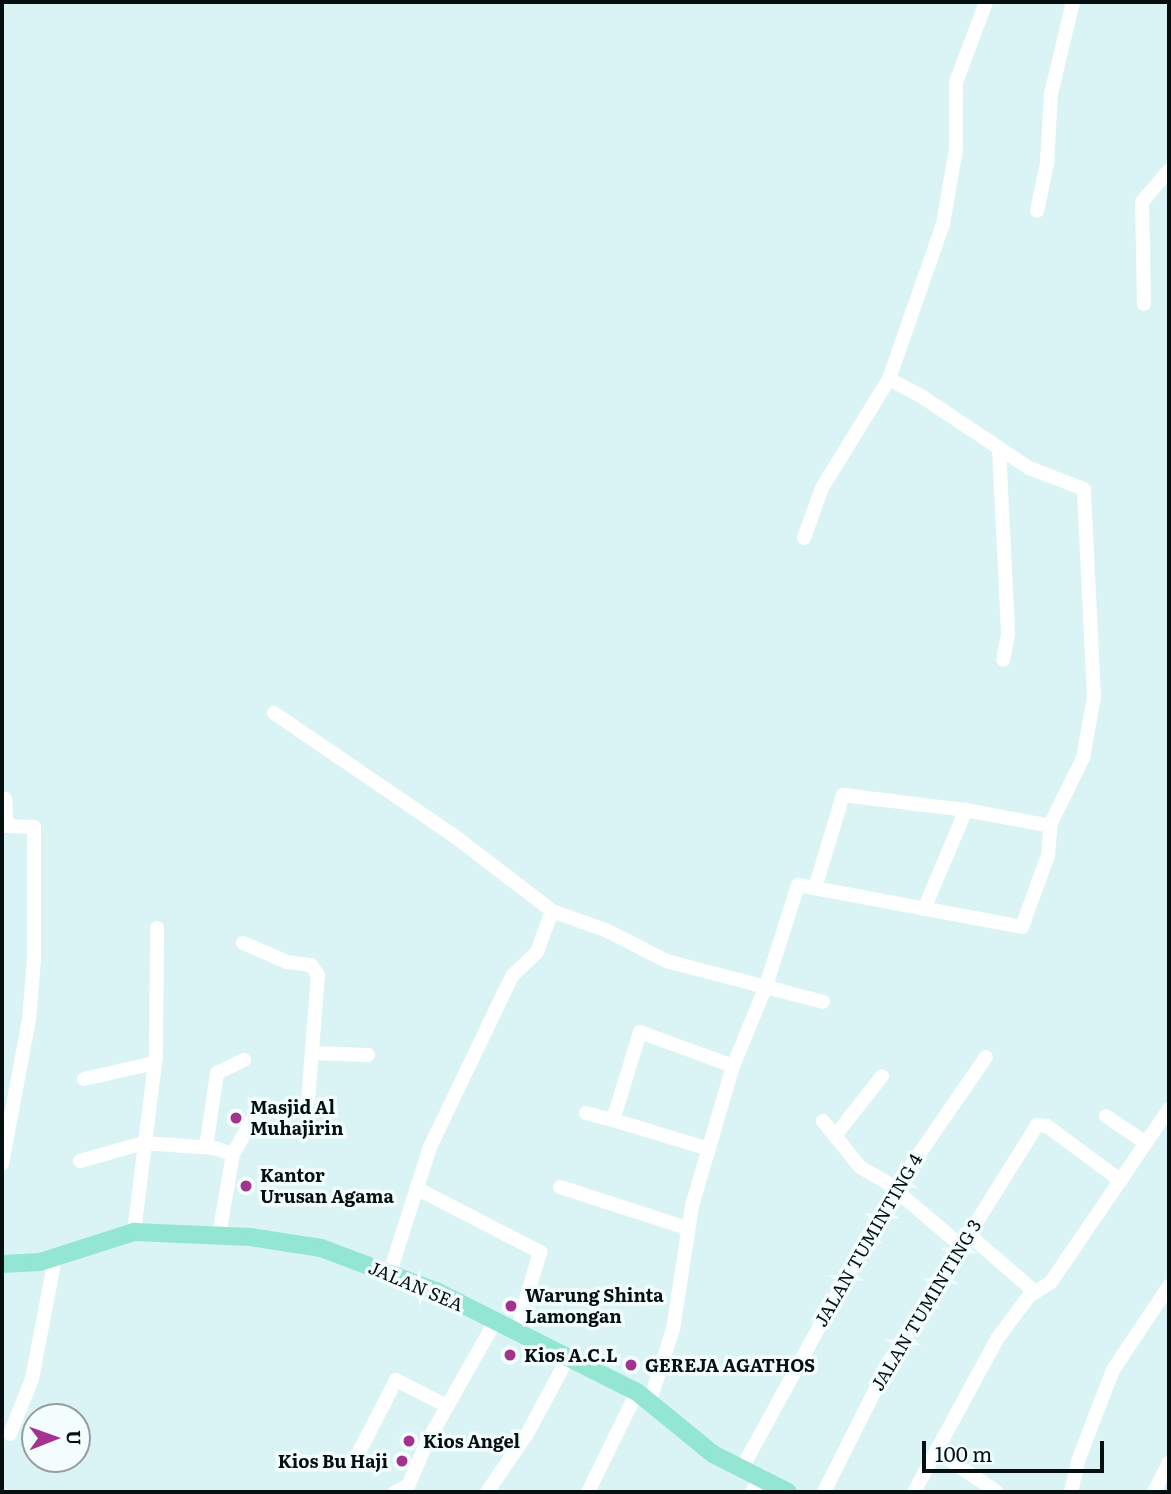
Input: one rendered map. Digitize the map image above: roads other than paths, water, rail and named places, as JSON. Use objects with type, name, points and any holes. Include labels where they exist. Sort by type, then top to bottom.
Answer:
[{"type":"main road","name":"JALAN SEA","points":[[2,1264],[55,1258],[134,1231],[219,1234],[321,1248],[390,1272],[643,1397],[693,1439],[788,1492]]},
{"type":"street","points":[[804,538],[822,488],[889,379],[943,224],[956,149],[956,82],[986,2]]},
{"type":"street","points":[[1037,211],[1047,163],[1051,94],[1073,2]]},
{"type":"street","points":[[1144,304],[1142,202],[1169,170]]},
{"type":"street","points":[[589,1492],[643,1397],[676,1317],[687,1228],[701,1175],[733,1066],[766,986],[797,886],[1022,927],[1048,855],[1051,826],[1083,758],[1094,697],[1087,497],[1084,489],[1039,473],[889,379]]},
{"type":"street","points":[[999,448],[1008,635],[1003,660]]},
{"type":"street","points":[[274,713],[457,838],[552,911],[608,931],[666,961],[823,1002]]},
{"type":"street","points":[[815,888],[842,795],[966,810],[1051,826]]},
{"type":"street","points":[[2,1164],[7,1102],[32,990],[34,827],[7,826],[5,799]]},
{"type":"street","points":[[924,909],[966,810]]},
{"type":"street","points":[[390,1272],[430,1147],[512,976],[537,952],[552,911]]},
{"type":"street","points":[[134,1231],[155,1063],[157,928]]},
{"type":"street","points":[[219,1234],[233,1154],[258,1110],[286,1112],[305,1107],[313,1053],[316,968],[273,957],[243,943]]},
{"type":"street","points":[[613,1120],[640,1032],[733,1066]]},
{"type":"street","points":[[313,1053],[368,1055]]},
{"type":"street","name":"JALAN TUMINTING 4","points":[[742,1468],[895,1189],[986,1057]]},
{"type":"street","points":[[206,1147],[217,1073],[244,1060]]},
{"type":"street","points":[[84,1079],[155,1063]]},
{"type":"street","points":[[835,1136],[882,1076]]},
{"type":"street","points":[[914,1492],[997,1339],[1035,1292],[1051,1282],[1169,1109]]},
{"type":"street","points":[[586,1113],[709,1149]]},
{"type":"street","points":[[1106,1116],[1146,1143]]},
{"type":"street","points":[[823,1121],[860,1167],[895,1189],[1035,1292]]},
{"type":"street","name":"JALAN TUMINTING 3","points":[[824,1492],[886,1369],[963,1238],[1038,1124],[1121,1181]]},
{"type":"street","points":[[80,1161],[144,1143],[206,1147],[233,1154]]},
{"type":"street","points":[[560,1187],[687,1228]]},
{"type":"street","points":[[416,1188],[540,1252],[516,1333]]},
{"type":"street","points":[[10,1434],[32,1379],[55,1258]]},
{"type":"street","points":[[1077,1490],[1078,1461],[1113,1370],[1169,1286]]},
{"type":"street","points":[[404,1490],[447,1406],[495,1322]]},
{"type":"street","points":[[486,1492],[527,1434],[568,1358]]},
{"type":"street","points":[[354,1462],[396,1380],[447,1406]]},
{"type":"street","points":[[936,1451],[997,1492]]},
{"type":"street","points":[[1154,1492],[1169,1463]]},
{"type":"street","points":[[752,1492],[762,1476]]},
{"type":"place","name":"Masjid Al Muhajirin","points":[[236,1118]]},
{"type":"place","name":"Kantor Urusan Agama","points":[[246,1186]]},
{"type":"place","name":"Warung Shinta Lamongan","points":[[511,1306]]},
{"type":"place","name":"Kios A.C.L","points":[[510,1355]]},
{"type":"place","name":"GEREJA AGATHOS","points":[[631,1365]]},
{"type":"place","name":"Kios Angel","points":[[409,1441]]},
{"type":"place","name":"Kios Bu Haji","points":[[402,1461]]}]
